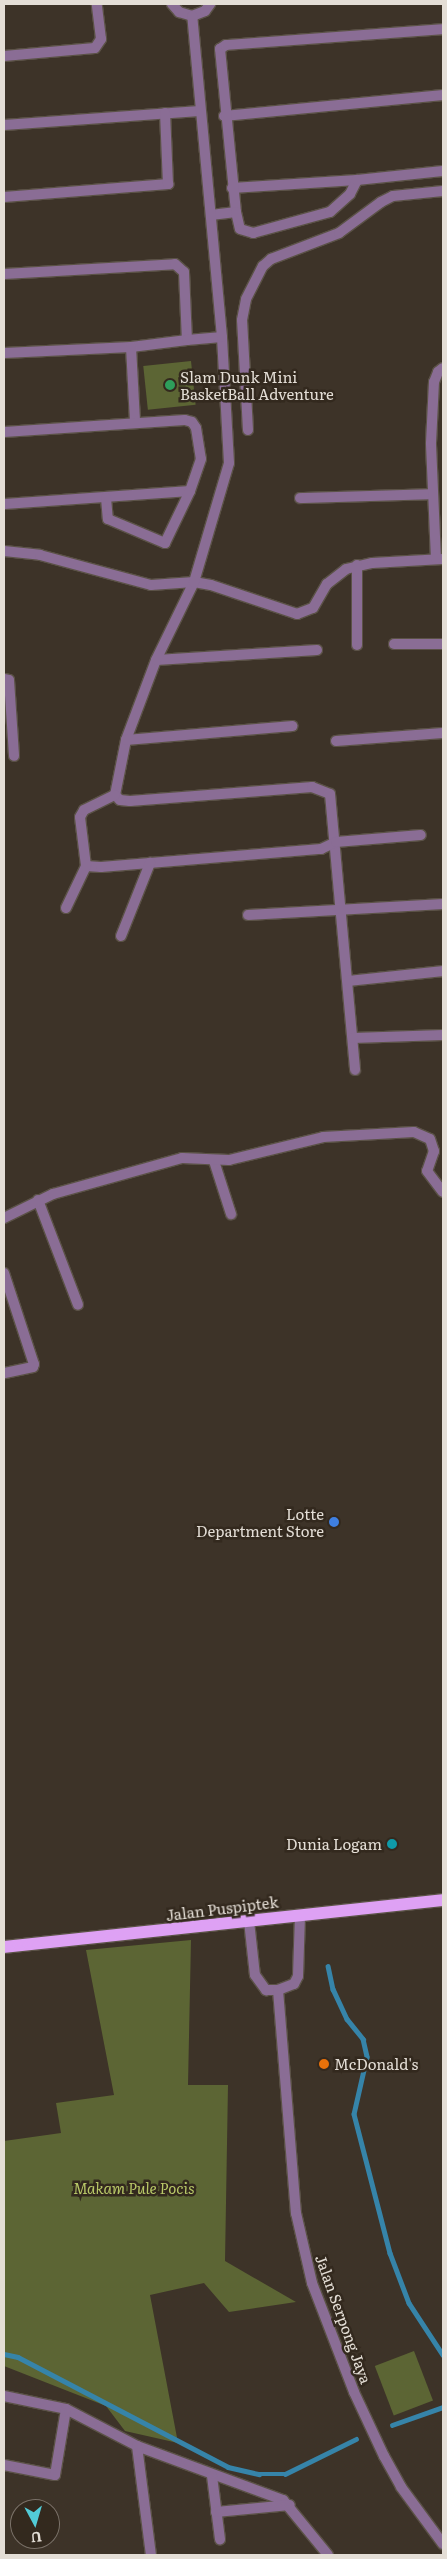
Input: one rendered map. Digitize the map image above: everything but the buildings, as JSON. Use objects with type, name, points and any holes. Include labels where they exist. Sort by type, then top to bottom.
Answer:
[{"type":"main road","name":"Jalan Puspiptek","points":[[4,1947],[443,1900]]},
{"type":"street","points":[[4,56],[95,48],[101,39],[97,4]]},
{"type":"street","points":[[172,4],[179,12],[192,16],[205,11],[210,4]]},
{"type":"street","points":[[115,795],[126,740],[156,660],[194,582],[229,464],[222,337],[211,214],[199,111],[192,16]]},
{"type":"street","points":[[357,180],[342,203],[319,217],[253,233],[240,229],[232,188],[218,56],[226,45],[443,29]]},
{"type":"street","points":[[224,116],[443,95]]},
{"type":"street","points":[[4,126],[199,111]]},
{"type":"street","points":[[4,197],[168,184],[165,113]]},
{"type":"street","points":[[232,188],[357,180],[443,171]]},
{"type":"street","points":[[248,430],[242,320],[246,299],[263,266],[271,259],[339,233],[380,202],[393,196],[443,191]]},
{"type":"street","points":[[211,214],[236,212]]},
{"type":"street","points":[[4,274],[175,264],[184,272],[187,340]]},
{"type":"street","points":[[4,353],[131,347],[222,337]]},
{"type":"street","points":[[131,347],[136,421]]},
{"type":"street","points":[[4,551],[40,555],[151,585],[194,582],[251,597],[297,614],[312,608],[336,574],[357,565],[440,559],[432,494],[434,382],[438,372],[443,368]]},
{"type":"street","points":[[4,432],[136,421],[186,420],[192,422],[196,428],[201,459],[190,491],[166,543],[108,519],[106,498]]},
{"type":"street","points":[[4,504],[190,491]]},
{"type":"street","points":[[300,498],[432,494]]},
{"type":"street","points":[[357,565],[357,645]]},
{"type":"street","points":[[394,644],[443,644]]},
{"type":"street","points":[[156,660],[317,650]]},
{"type":"street","points":[[4,680],[9,680],[14,756]]},
{"type":"street","points":[[126,740],[292,726]]},
{"type":"street","points":[[336,741],[443,733]]},
{"type":"street","points":[[115,795],[120,800],[130,801],[320,788],[330,794],[336,842],[355,1070]]},
{"type":"street","points":[[66,908],[86,866],[80,817],[84,810],[115,795]]},
{"type":"street","points":[[86,866],[150,863],[321,849],[336,842],[420,835]]},
{"type":"street","points":[[120,936],[150,863]]},
{"type":"street","points":[[248,915],[443,904]]},
{"type":"street","points":[[348,981],[443,971]]},
{"type":"street","points":[[353,1038],[443,1035]]},
{"type":"street","points":[[4,1218],[38,1200],[182,1158],[214,1161],[323,1137],[422,1133],[430,1139],[434,1151],[427,1171],[443,1192]]},
{"type":"street","points":[[214,1161],[231,1214]]},
{"type":"street","points":[[38,1200],[78,1305]]},
{"type":"street","points":[[4,1273],[34,1364],[33,1367],[4,1373]]},
{"type":"street","points":[[250,1921],[255,1975],[266,1990],[278,1990],[294,1984],[298,1976],[300,1915]]},
{"type":"street","name":"Jalan Serpong Jaya","points":[[278,1990],[296,2214],[312,2284],[354,2392],[384,2456],[401,2487],[443,2544]]},
{"type":"street","points":[[4,2396],[66,2409],[137,2446],[290,2505],[328,2555]]},
{"type":"street","points":[[4,2465],[55,2476],[66,2409]]},
{"type":"street","points":[[137,2446],[151,2555]]},
{"type":"street","points":[[212,2476],[220,2539]]},
{"type":"street","points":[[216,2512],[290,2505]]},
{"type":"green space","name":"Slam Dunk Mini BasketBall Adventure","points":[[191,361],[196,405],[148,410],[143,366]]},
{"type":"green space","name":"Makam Pule Pocis","points":[[191,1940],[188,2085],[228,2085],[225,2261],[296,2302],[229,2312],[204,2283],[150,2295],[178,2443],[125,2431],[106,2406],[4,2366],[4,2141],[61,2133],[56,2103],[114,2095],[86,1950]]},
{"type":"green space","points":[[414,2351],[433,2400],[394,2416],[375,2366]]},
{"type":"waterway","points":[[328,1966],[333,1989],[347,2019],[363,2039],[367,2057],[354,2114],[390,2253],[409,2303],[443,2355]]},
{"type":"waterway","points":[[4,2354],[18,2357],[228,2467],[259,2474],[285,2474],[356,2439]]},
{"type":"waterway","points":[[392,2425],[443,2407]]},
{"type":"place","name":"Slam Dunk Mini BasketBall Adventure","points":[[170,385]]},
{"type":"place","name":"Lotte Department Store","points":[[334,1522]]},
{"type":"place","name":"Dunia Logam","points":[[392,1844]]},
{"type":"place","name":"McDonald's","points":[[324,2064]]}]
